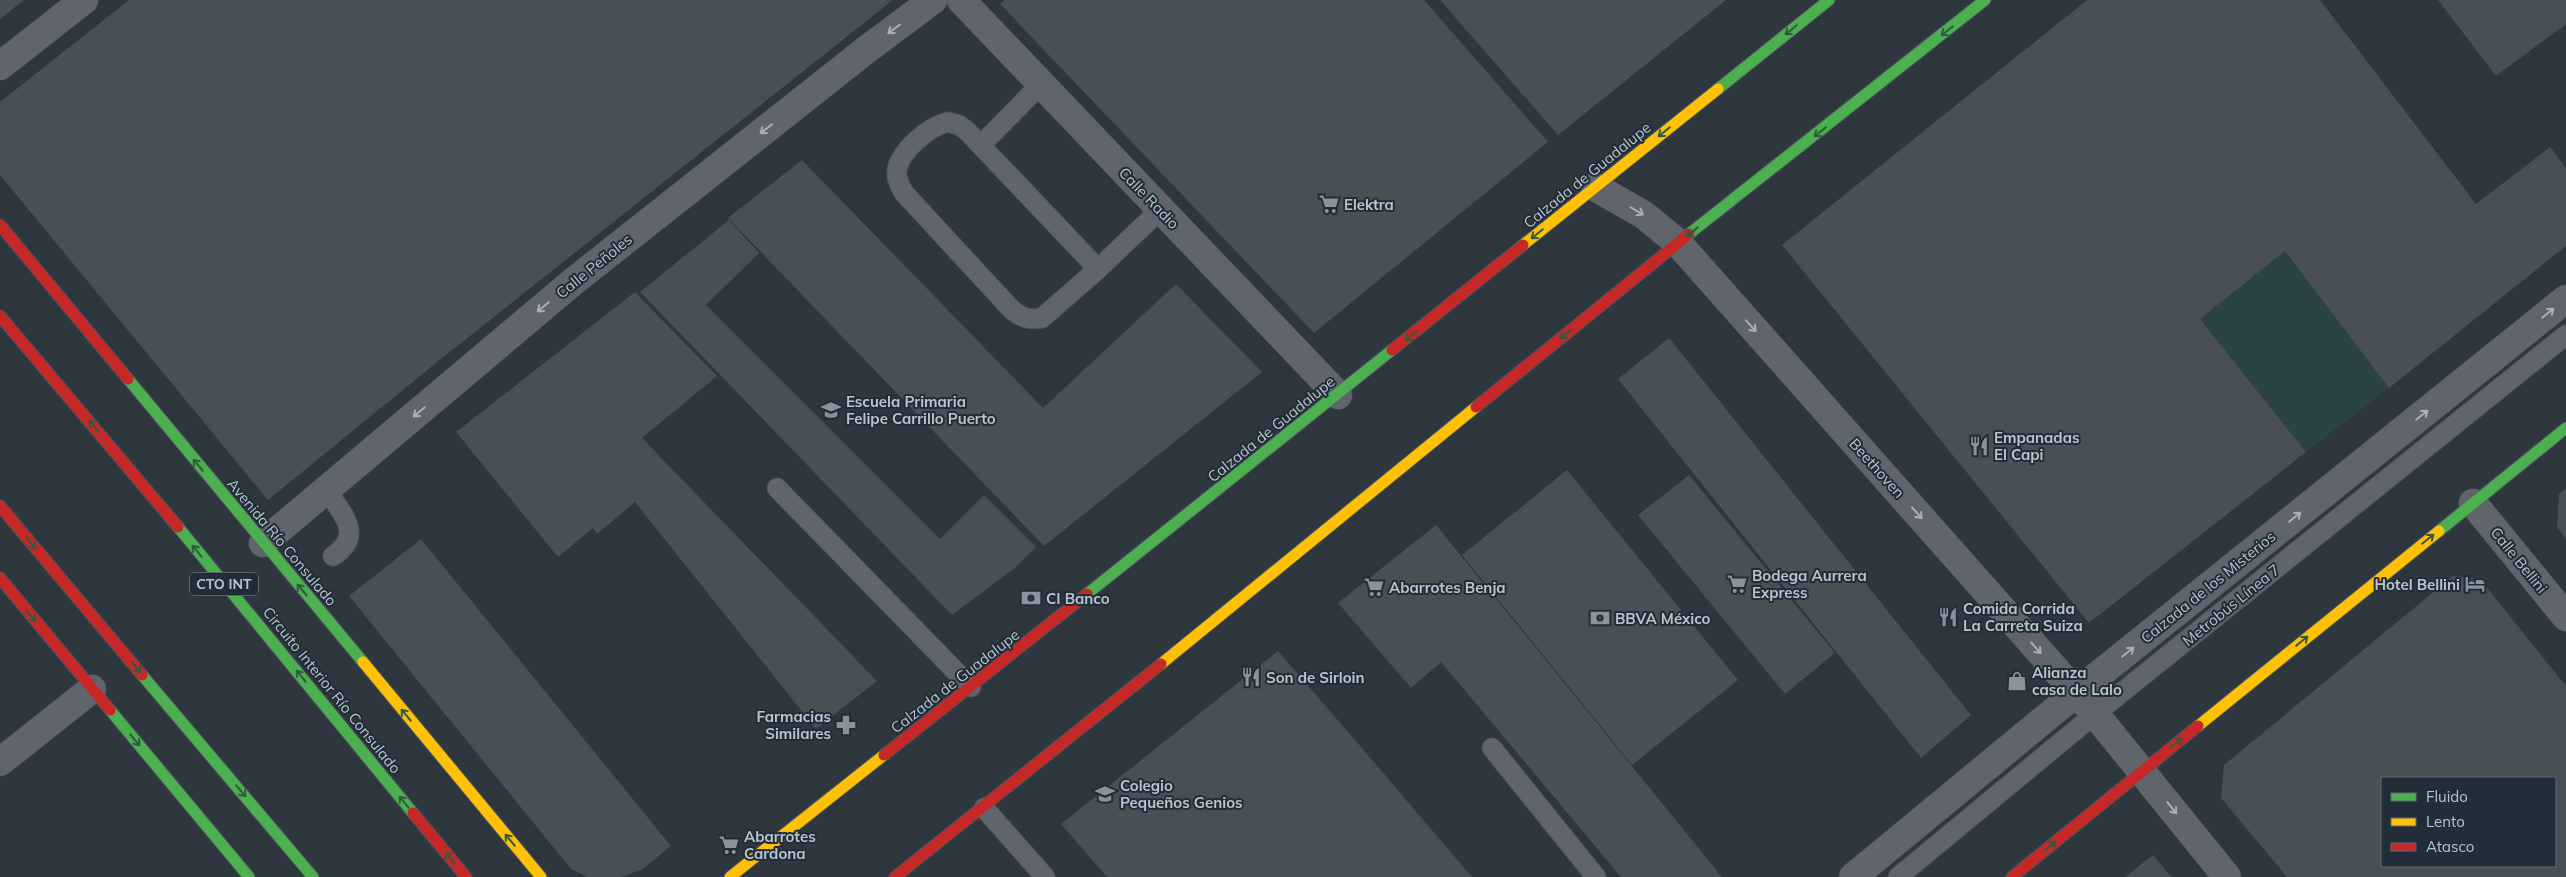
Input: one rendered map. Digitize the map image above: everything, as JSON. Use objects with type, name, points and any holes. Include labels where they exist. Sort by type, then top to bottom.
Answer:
[{"type":"main road","name":"Calzada de Guadalupe","points":[[730,877],[1338,395],[1829,0]]},
{"type":"main road","points":[[895,877],[984,808],[1678,243],[1985,0]]},
{"type":"main road","name":"Avenida Río Consulado","points":[[0,225],[541,877]]},
{"type":"main road","name":"Circuito Interior Río Consulado","points":[[0,316],[118,454],[466,877]]},
{"type":"main road","points":[[2012,877],[2566,428]]},
{"type":"main road","points":[[0,506],[313,877]]},
{"type":"main road","points":[[0,578],[249,877]]},
{"type":"street","points":[[0,66],[84,0]]},
{"type":"street","name":"Calle Peñoles","points":[[263,543],[574,280],[866,50],[933,0]]},
{"type":"street","name":"Calle Radio","points":[[961,0],[1338,395]]},
{"type":"street","name":"Beethoven","points":[[1595,187],[1644,215],[1678,243],[2095,714],[2227,877]]},
{"type":"street","name":"Calzada de los Misterios","points":[[1853,877],[2076,693],[2566,299]]},
{"type":"street","name":"Calle Bellini","points":[[2473,503],[2566,617]]},
{"type":"street","points":[[0,762],[92,689]]},
{"type":"lane","points":[[981,145],[1041,84]]},
{"type":"lane","points":[[1098,269],[981,145],[959,125],[948,122],[937,124],[898,162],[896,173],[898,184],[904,193],[1012,310],[1021,317],[1031,319],[1042,318],[1098,269],[1161,209]]},
{"type":"lane","name":"Metrobús Línea 7","points":[[1898,877],[2095,714],[2566,335]]},
{"type":"lane","points":[[777,488],[972,687]]},
{"type":"lane","points":[[326,490],[343,512],[349,528],[346,544],[333,556]]},
{"type":"lane","points":[[1492,748],[1596,877]]},
{"type":"lane","points":[[984,808],[1045,877]]},
{"type":"green space","points":[[2285,251],[2389,388],[2306,452],[2200,319]]},
{"type":"building","points":[[0,0],[24,0],[0,19]]},
{"type":"building","points":[[129,0],[893,0],[436,363],[268,500],[0,175],[0,102]]},
{"type":"building","points":[[1005,0],[1424,0],[1548,142],[1314,333],[1000,4]]},
{"type":"building","points":[[1440,0],[1726,0],[1558,135]]},
{"type":"building","points":[[2087,0],[2320,0],[2476,204],[2550,147],[2566,168],[2566,246],[2389,388],[2285,251],[2200,319],[2306,452],[2089,623],[1782,245]]},
{"type":"building","points":[[2438,0],[2566,0],[2566,24],[2496,76]]},
{"type":"building","points":[[802,160],[1043,408],[1176,284],[1262,372],[1044,546],[728,218]]},
{"type":"building","points":[[729,220],[759,253],[706,305],[940,539],[984,495],[1036,547],[1016,567],[952,615],[640,292]]},
{"type":"building","points":[[635,292],[717,376],[642,438],[877,681],[816,729],[635,502],[597,534],[593,528],[558,557],[456,432]]},
{"type":"building","points":[[1669,338],[1971,715],[1921,758],[1618,379]]},
{"type":"building","name":"BBVA México","points":[[1567,470],[1738,680],[1632,765],[1462,555]]},
{"type":"building","name":"Bodega Aurrera Express","points":[[1689,475],[1835,653],[1785,694],[1638,515]]},
{"type":"building","points":[[2566,488],[2566,539],[2557,527],[2559,494]]},
{"type":"building","points":[[1436,525],[1722,877],[1621,877],[1441,662],[1411,688],[1338,603]]},
{"type":"building","points":[[421,539],[671,846],[643,869],[621,877],[587,877],[571,869],[349,596]]},
{"type":"building","points":[[2453,576],[2480,579],[2566,686],[2566,877],[2287,877],[2221,798],[2224,765]]},
{"type":"building","points":[[1278,651],[1472,877],[1107,877],[1061,824]]},
{"type":"building","points":[[2153,855],[2171,877],[2125,877]]},
{"type":"traffic: fast","points":[[1718,89],[1829,0]]},
{"type":"traffic: fast","points":[[1689,234],[1985,0]]},
{"type":"traffic: fast","points":[[1087,594],[1392,350]]},
{"type":"traffic: fast","points":[[128,379],[363,662]]},
{"type":"traffic: fast","points":[[2439,531],[2566,428]]},
{"type":"traffic: fast","points":[[178,527],[413,813]]},
{"type":"traffic: fast","points":[[142,675],[313,877]]},
{"type":"traffic: fast","points":[[110,710],[249,877]]},
{"type":"traffic: slow","points":[[1523,245],[1718,89]]},
{"type":"traffic: slow","points":[[1161,664],[1476,407]]},
{"type":"traffic: slow","points":[[2198,726],[2439,531]]},
{"type":"traffic: slow","points":[[363,662],[541,877]]},
{"type":"traffic: slow","points":[[730,877],[884,755]]},
{"type":"traffic: jam","points":[[0,225],[128,379]]},
{"type":"traffic: jam","points":[[1476,407],[1689,234]]},
{"type":"traffic: jam","points":[[1392,350],[1523,245]]},
{"type":"traffic: jam","points":[[0,316],[178,527]]},
{"type":"traffic: jam","points":[[0,506],[142,675]]},
{"type":"traffic: jam","points":[[0,578],[110,710]]},
{"type":"traffic: jam","points":[[884,755],[1087,594]]},
{"type":"traffic: jam","points":[[895,877],[1161,664]]},
{"type":"traffic: jam","points":[[2012,877],[2198,726]]},
{"type":"traffic: jam","points":[[413,813],[466,877]]},
{"type":"place","name":"Elektra","points":[[1329,204]]},
{"type":"place","name":"Escuela Primaria Felipe Carrillo Puerto","points":[[831,410]]},
{"type":"place","name":"Empanadas El Capi","points":[[1979,446]]},
{"type":"place","name":"Bodega Aurrera Express","points":[[1737,584]]},
{"type":"place","name":"Hotel Bellini","points":[[2475,584]]},
{"type":"place","name":"Abarrotes Benja","points":[[1374,587]]},
{"type":"place","name":"CI Banco","points":[[1031,598]]},
{"type":"place","name":"Comida Corrida La Carreta Suiza","points":[[1948,617]]},
{"type":"place","name":"BBVA México","points":[[1600,618]]},
{"type":"place","name":"Son de Sirloin","points":[[1251,677]]},
{"type":"place","name":"Alianza casa de Lalo","points":[[2017,681]]},
{"type":"place","name":"Farmacias Similares","points":[[846,725]]},
{"type":"place","name":"Colegio Pequeños Genios","points":[[1105,794]]},
{"type":"place","name":"Abarrotes Cardona","points":[[729,845]]}]
